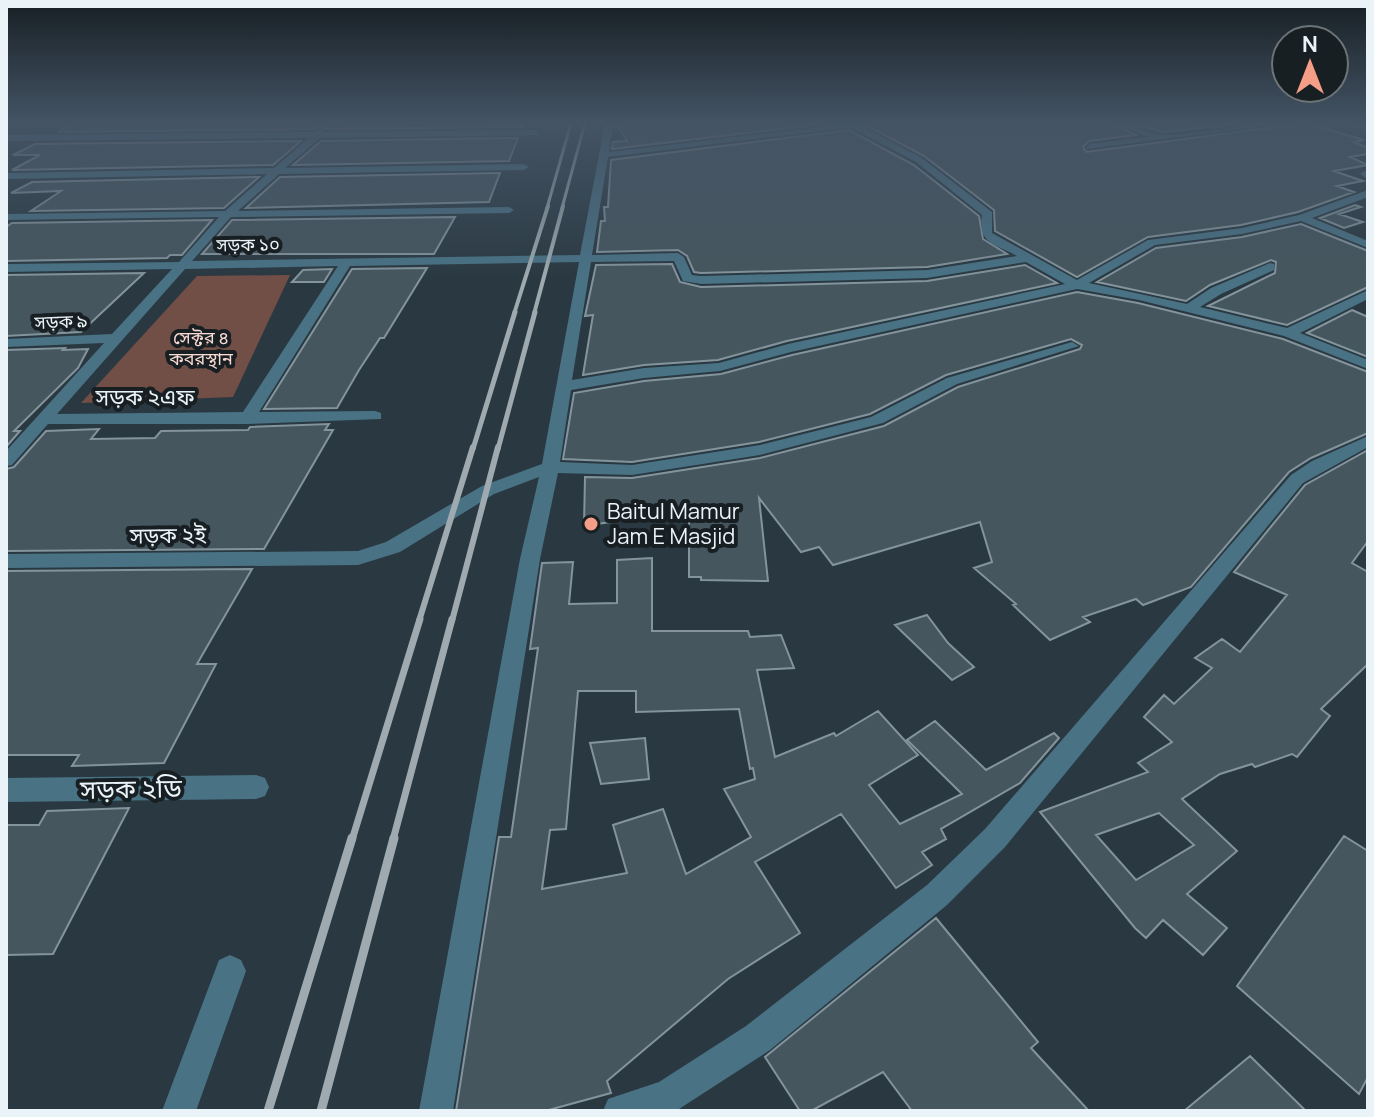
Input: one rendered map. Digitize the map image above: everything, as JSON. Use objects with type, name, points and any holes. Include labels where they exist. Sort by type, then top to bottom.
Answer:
[{"type":"street","points":[[6,176],[54,175]]},
{"type":"street","points":[[6,461],[118,338],[180,264],[228,214],[274,175]]},
{"type":"street","points":[[436,1111],[530,559],[565,386],[601,175]]},
{"type":"street","points":[[941,175],[988,214],[987,235],[1077,285],[1289,333],[1368,365]]},
{"type":"street","points":[[565,386],[644,373],[720,367],[788,348],[1077,285],[1152,242],[1242,231],[1302,218],[1368,193]]},
{"type":"street","points":[[6,217],[509,210]]},
{"type":"street","points":[[1302,218],[1368,245]]},
{"type":"street","name":"সড়ক ১০","points":[[6,268],[678,257],[687,278],[701,280],[927,274],[1028,258]]},
{"type":"street","points":[[247,419],[347,261]]},
{"type":"street","points":[[1189,308],[1216,291],[1270,267]]},
{"type":"street","points":[[1289,333],[1368,294]]},
{"type":"street","name":"সড়ক ৯","points":[[6,343],[118,338]]},
{"type":"street","points":[[550,467],[632,470],[760,450],[877,420],[952,381],[1072,346]]},
{"type":"street","name":"সড়ক ২এফ","points":[[44,419],[375,416]]},
{"type":"street","points":[[620,1111],[667,1097],[758,1038],[937,895],[995,838],[1297,479],[1318,465],[1368,441]]},
{"type":"street","name":"সড়ক ২ই","points":[[6,561],[358,558],[393,547],[488,490],[550,467]]},
{"type":"street","name":"সড়ক ২ডি","points":[[6,790],[256,787]]},
{"type":"street","points":[[179,1111],[230,971]]},
{"type":"green space","name":"সেক্টর ৪ কবরস্থান","points":[[290,275],[233,397],[81,403],[197,276]]},
{"type":"building","points":[[499,175],[489,202],[246,208],[280,177]]},
{"type":"building","points":[[610,175],[927,175],[979,216],[983,239],[1007,254],[927,267],[701,273],[694,272],[687,256],[678,250],[597,252],[601,221],[605,221],[604,207],[608,207]]},
{"type":"building","points":[[949,175],[1346,175],[1363,181],[1337,186],[1354,192],[1298,212],[1241,225],[1148,237],[1077,277],[995,231],[994,210]]},
{"type":"building","points":[[259,177],[224,208],[31,211],[61,191],[11,193],[32,182]]},
{"type":"building","points":[[1355,205],[1361,207],[1339,214],[1363,222],[1344,228],[1320,218]]},
{"type":"building","points":[[455,217],[434,254],[202,254],[232,220]]},
{"type":"building","points":[[212,220],[182,255],[167,258],[6,261],[6,227],[12,223]]},
{"type":"building","points":[[1301,224],[1368,251],[1368,287],[1287,325],[1208,306],[1275,273],[1276,262],[1271,260],[1210,285],[1186,301],[1097,282],[1156,248],[1242,237]]},
{"type":"building","points":[[672,264],[680,282],[701,287],[927,281],[1025,265],[1057,283],[787,341],[718,360],[644,365],[583,375],[593,315],[585,316],[596,265]]},
{"type":"building","points":[[427,268],[337,408],[264,409],[352,269]]},
{"type":"building","points":[[332,269],[324,282],[292,282],[303,270]]},
{"type":"building","points":[[144,273],[81,332],[6,336],[6,275]]},
{"type":"building","points":[[1077,292],[1138,303],[1283,339],[1368,372],[1368,433],[1311,458],[1289,472],[1191,587],[1143,605],[1136,599],[1083,617],[1090,622],[1050,640],[1013,605],[1016,604],[974,568],[992,562],[980,522],[833,565],[819,547],[801,552],[759,498],[768,581],[689,577],[689,510],[584,526],[585,477],[632,478],[760,458],[884,426],[958,387],[1080,349],[1082,345],[1071,339],[946,375],[870,414],[759,442],[632,462],[563,459],[574,393],[644,381],[721,374],[792,355]]},
{"type":"building","points":[[1352,310],[1368,317],[1368,357],[1307,333]]},
{"type":"building","points":[[65,348],[63,350],[88,349],[78,368],[14,431],[20,431],[6,447],[6,350]]},
{"type":"building","points":[[329,424],[325,430],[333,430],[264,549],[6,551],[6,469],[14,467],[46,431],[99,429],[91,439],[155,438],[161,431],[248,430],[250,427]]},
{"type":"building","points":[[1368,450],[1368,541],[1352,563],[1368,572],[1368,664],[1321,709],[1330,716],[1297,757],[1292,754],[1255,767],[1252,764],[1220,774],[1182,799],[1237,851],[1187,894],[1227,928],[1203,955],[1163,920],[1146,938],[1040,812],[1148,772],[1138,763],[1172,742],[1144,717],[1164,695],[1174,704],[1212,668],[1195,658],[1222,639],[1240,652],[1287,595],[1234,572],[1305,485]],"holes":[[[1159,813],[1194,845],[1136,880],[1096,835]]]},
{"type":"building","points":[[652,558],[652,631],[748,631],[750,637],[781,635],[794,668],[757,670],[775,757],[834,733],[836,736],[878,711],[918,755],[869,785],[900,824],[962,794],[907,740],[935,721],[986,770],[1054,733],[1059,738],[1020,783],[941,829],[946,839],[922,852],[932,865],[896,888],[841,814],[755,862],[800,933],[728,979],[607,1081],[611,1093],[545,1111],[456,1111],[499,837],[511,837],[538,648],[530,649],[542,563],[573,562],[569,604],[617,603],[617,560]],"holes":[[[578,691],[636,691],[636,712],[739,709],[750,769],[753,768],[755,779],[724,789],[751,837],[686,874],[663,809],[613,825],[627,873],[542,889],[550,830],[566,829]]]},
{"type":"building","points":[[252,569],[197,664],[216,664],[164,763],[72,766],[79,755],[6,755],[6,571]]},
{"type":"building","points":[[927,615],[948,643],[974,667],[952,680],[895,625]]},
{"type":"building","points":[[645,738],[649,779],[601,784],[590,743]]},
{"type":"building","points":[[129,808],[53,954],[6,955],[6,825],[39,825],[47,811]]},
{"type":"building","points":[[1344,836],[1368,851],[1368,1077],[1359,1094],[1237,986]]},
{"type":"building","points":[[936,918],[1038,1042],[1031,1048],[1089,1111],[912,1111],[883,1072],[811,1111],[800,1111],[765,1057]]},
{"type":"building","points":[[1250,1056],[1306,1111],[1184,1111]]},
{"type":"railway","points":[[547,208],[556,175]]},
{"type":"railway","points":[[562,208],[571,175]]},
{"type":"railway","points":[[514,314],[548,206]]},
{"type":"railway","points":[[534,314],[563,206]]},
{"type":"railway","points":[[473,449],[515,312]]},
{"type":"railway","points":[[498,449],[535,312]]},
{"type":"railway","points":[[419,621],[473,447]]},
{"type":"railway","points":[[452,621],[498,447]]},
{"type":"railway","points":[[352,840],[420,619]]},
{"type":"railway","points":[[393,840],[452,619]]},
{"type":"railway","points":[[268,1111],[352,838]]},
{"type":"railway","points":[[321,1111],[394,838]]},
{"type":"place","name":"Baitul Mamur Jam E Masjid","points":[[591,524]]}]
